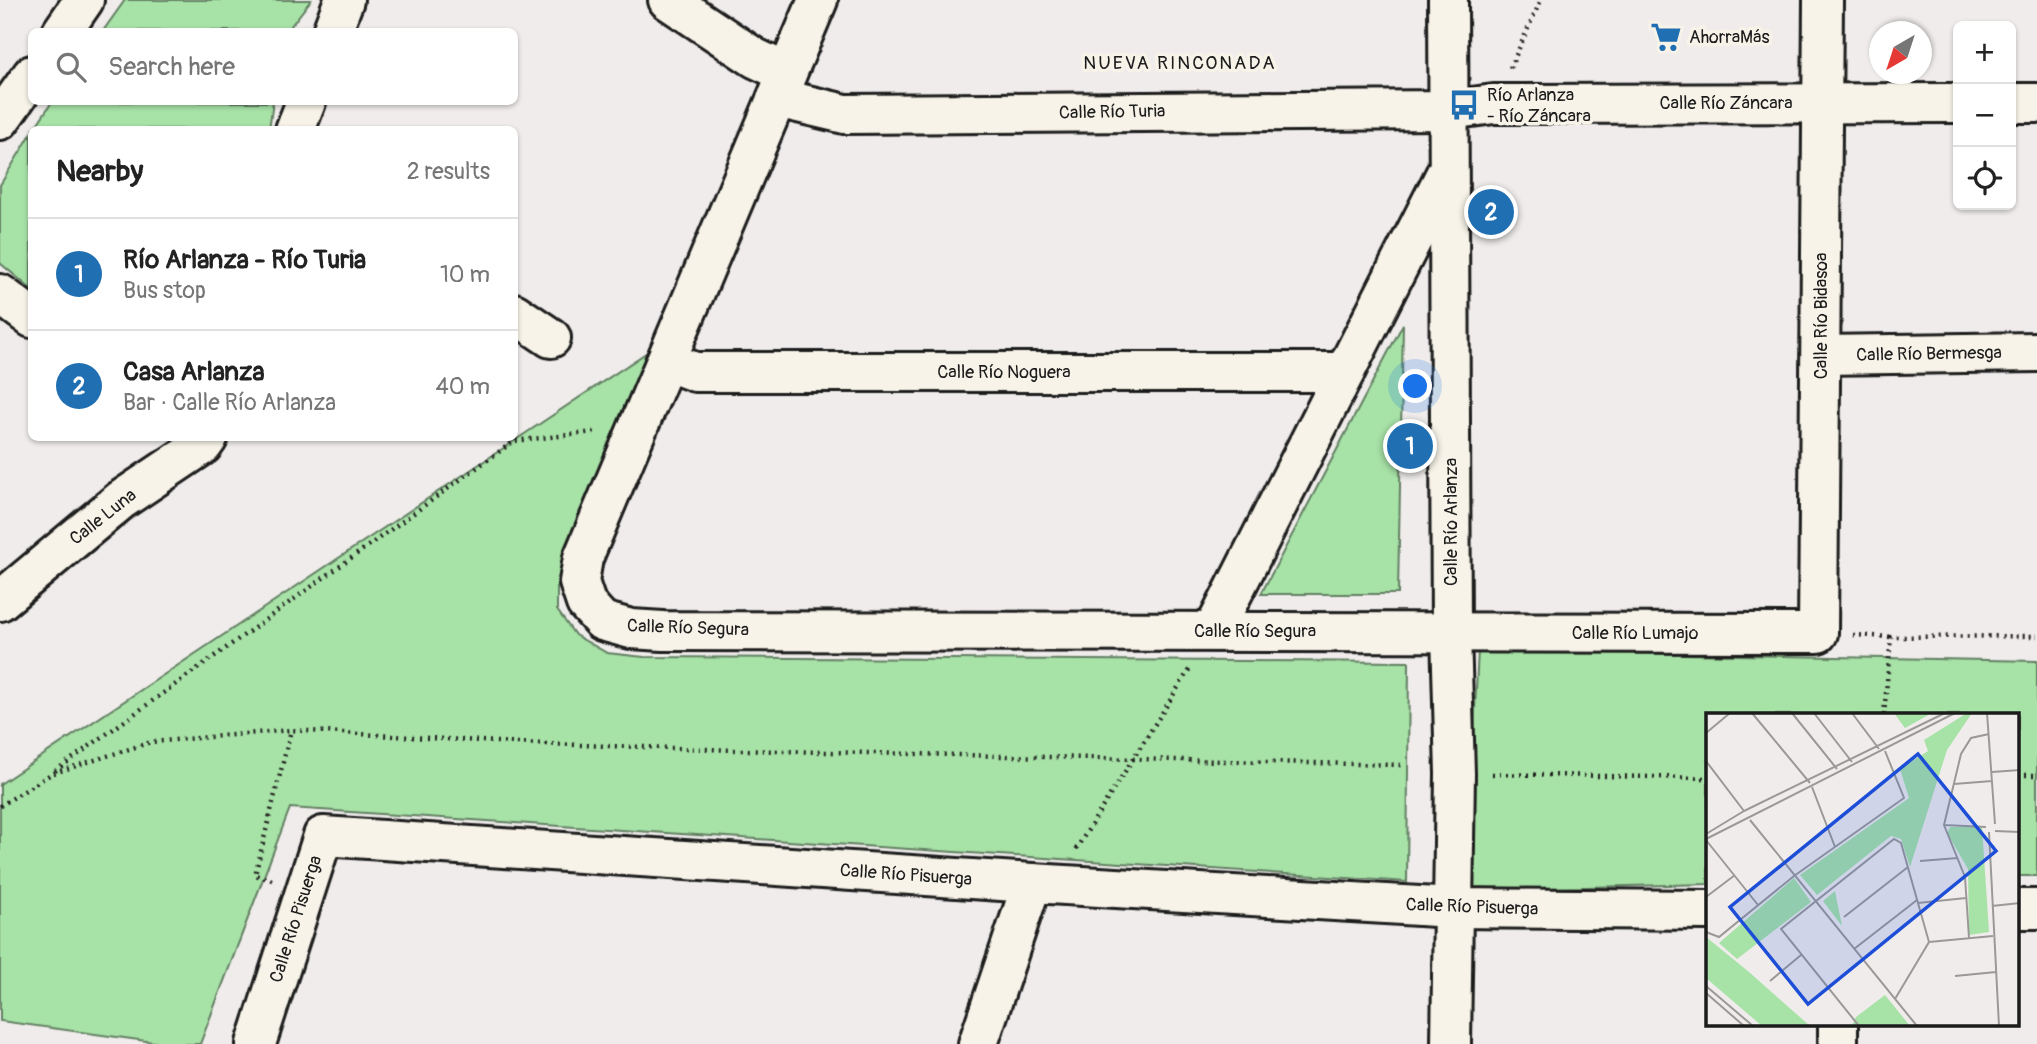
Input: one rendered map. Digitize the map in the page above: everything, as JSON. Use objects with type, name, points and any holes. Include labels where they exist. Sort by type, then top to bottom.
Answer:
[{"type":"street","points":[[65,28],[84,0]]},
{"type":"street","points":[[334,28],[344,0]]},
{"type":"street","name":"Calle Río Turia","points":[[668,0],[755,58],[782,86],[845,114],[1449,110],[1494,104]]},
{"type":"street","name":"Calle Río Segura","points":[[818,0],[583,558],[579,582],[586,603],[602,621],[631,629],[663,631],[1451,632]]},
{"type":"street","name":"Calle Río Arlanza","points":[[1448,0],[1451,632],[1455,774],[1451,1044]]},
{"type":"street","name":"Calle Río Bidasoa","points":[[1818,633],[1823,0]]},
{"type":"street","points":[[0,120],[28,81]]},
{"type":"street","name":"Calle Río Záncara","points":[[1494,104],[1953,103]]},
{"type":"street","points":[[2016,103],[2037,103]]},
{"type":"street","points":[[297,126],[305,105]]},
{"type":"street","points":[[1214,630],[1449,166]]},
{"type":"street","points":[[0,294],[28,315]]},
{"type":"street","points":[[518,316],[551,338]]},
{"type":"street","name":"Calle Río Bermesga","points":[[1821,355],[2037,352]]},
{"type":"street","name":"Calle Río Noguera","points":[[666,361],[695,373],[1345,372]]},
{"type":"street","name":"Calle Luna","points":[[0,601],[121,500],[200,441]]},
{"type":"street","name":"Calle Río Lumajo","points":[[1451,632],[1818,633]]},
{"type":"street","name":"Calle Río Pisuerga","points":[[256,1044],[323,836],[1452,908],[1706,910]]},
{"type":"street","points":[[978,1044],[1032,883]]},
{"type":"street","points":[[1838,1026],[1838,1044]]},
{"type":"path","points":[[1494,104],[1542,0]]},
{"type":"path","points":[[518,441],[595,432]]},
{"type":"path","points":[[0,806],[51,774],[514,441]]},
{"type":"path","points":[[1032,883],[1069,859],[1214,630]]},
{"type":"path","points":[[1885,713],[1891,637],[2037,636]]},
{"type":"path","points":[[51,774],[151,742],[291,730],[528,743],[1401,765]]},
{"type":"path","points":[[291,730],[255,875],[305,890]]},
{"type":"path","points":[[1455,774],[1706,778]]},
{"type":"green space","points":[[125,0],[311,0],[289,28],[105,28]]},
{"type":"green space","points":[[50,105],[273,105],[269,126],[36,126]]},
{"type":"green space","points":[[28,139],[28,286],[0,263],[0,185]]},
{"type":"green space","points":[[1403,324],[1398,594],[1261,594]]},
{"type":"green space","points":[[652,349],[557,582],[557,610],[575,635],[607,653],[644,657],[1409,662],[1407,882],[290,808],[200,1044],[168,1044],[0,1021],[0,784],[514,441],[518,441],[518,438]]},
{"type":"green space","points":[[1478,650],[2037,661],[2037,876],[2020,876],[2020,713],[1706,713],[1706,884],[1466,890]]},
{"type":"place","name":"AhorraMás","points":[[1666,37]]},
{"type":"place","name":"Río Arlanza - Río Záncara","points":[[1464,105]]},
{"type":"place","name":"Casa Arlanza","points":[[1491,212]]},
{"type":"place","name":"Río Arlanza - Río Turia","points":[[1410,446]]},
{"type":"district","name":"NUEVA RINCONADA","points":[[1180,63]]}]
